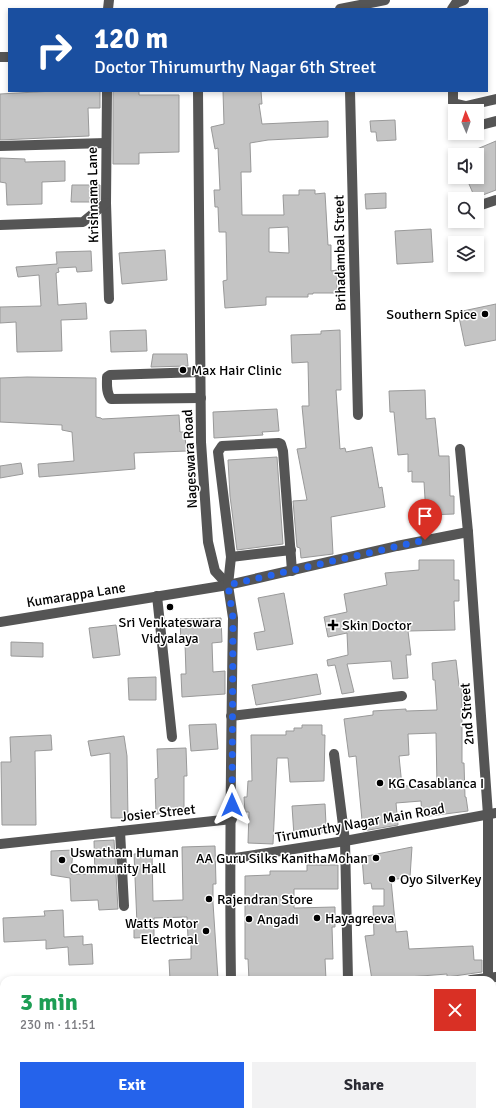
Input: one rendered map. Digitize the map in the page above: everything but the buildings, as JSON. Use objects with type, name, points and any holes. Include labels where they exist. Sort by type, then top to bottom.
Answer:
[{"type":"street","points":[[346,8],[385,0]]},
{"type":"street","points":[[453,8],[456,3],[464,0]]},
{"type":"street","name":"Krishnama Lane","points":[[107,92],[106,203],[109,299]]},
{"type":"street","name":"Nageswara Road","points":[[198,92],[201,442],[208,542],[215,571],[228,585]]},
{"type":"street","name":"Brihadambal Street","points":[[350,92],[358,415]]},
{"type":"street","points":[[453,92],[453,103],[466,106],[496,99]]},
{"type":"street","points":[[484,124],[496,121]]},
{"type":"street","points":[[0,146],[106,143]]},
{"type":"street","points":[[484,204],[496,200]]},
{"type":"street","points":[[0,225],[83,222],[106,203]]},
{"type":"street","points":[[201,372],[110,375],[107,377],[108,395],[111,400],[201,398]]},
{"type":"street","points":[[231,976],[229,859],[232,819],[231,716],[233,618],[228,585],[231,557],[218,452],[222,446],[279,442],[281,444],[283,451],[292,571]]},
{"type":"street","name":"2nd Street","points":[[460,449],[492,814],[492,976]]},
{"type":"street","name":"Kumarappa Lane","points":[[0,622],[228,585],[397,546],[468,532]]},
{"type":"street","points":[[231,557],[291,550]]},
{"type":"street","points":[[157,596],[172,737]]},
{"type":"street","points":[[231,716],[402,696]]},
{"type":"street","points":[[334,754],[345,841],[348,976]]},
{"type":"street","name":"Tirumurthy Nagar Main Road","points":[[229,859],[345,841],[492,814]]},
{"type":"street","name":"Josier Street","points":[[0,844],[232,819]]},
{"type":"street","points":[[120,831],[124,906]]},
{"type":"place","name":"Southern Spice","points":[[485,314]]},
{"type":"place","name":"Max Hair Clinic","points":[[183,370]]},
{"type":"place","name":"Sri Venkateswara Vidyalaya","points":[[170,607]]},
{"type":"place","name":"Skin Doctor","points":[[333,625]]},
{"type":"place","name":"KG Casablanca I","points":[[380,783]]},
{"type":"place","name":"AA Guru Silks KanithaMohan","points":[[376,858]]},
{"type":"place","name":"Uswatham Human Community Hall","points":[[62,860]]},
{"type":"place","name":"Oyo SilverKey","points":[[392,879]]},
{"type":"place","name":"Rajendran Store","points":[[209,899]]},
{"type":"place","name":"Hayagreeva","points":[[317,918]]},
{"type":"place","name":"Angadi","points":[[249,919]]},
{"type":"place","name":"Watts Motor Electrical","points":[[206,931]]},
{"type":"route","points":[[232,805],[231,716],[233,618],[228,585],[425,540]]}]
